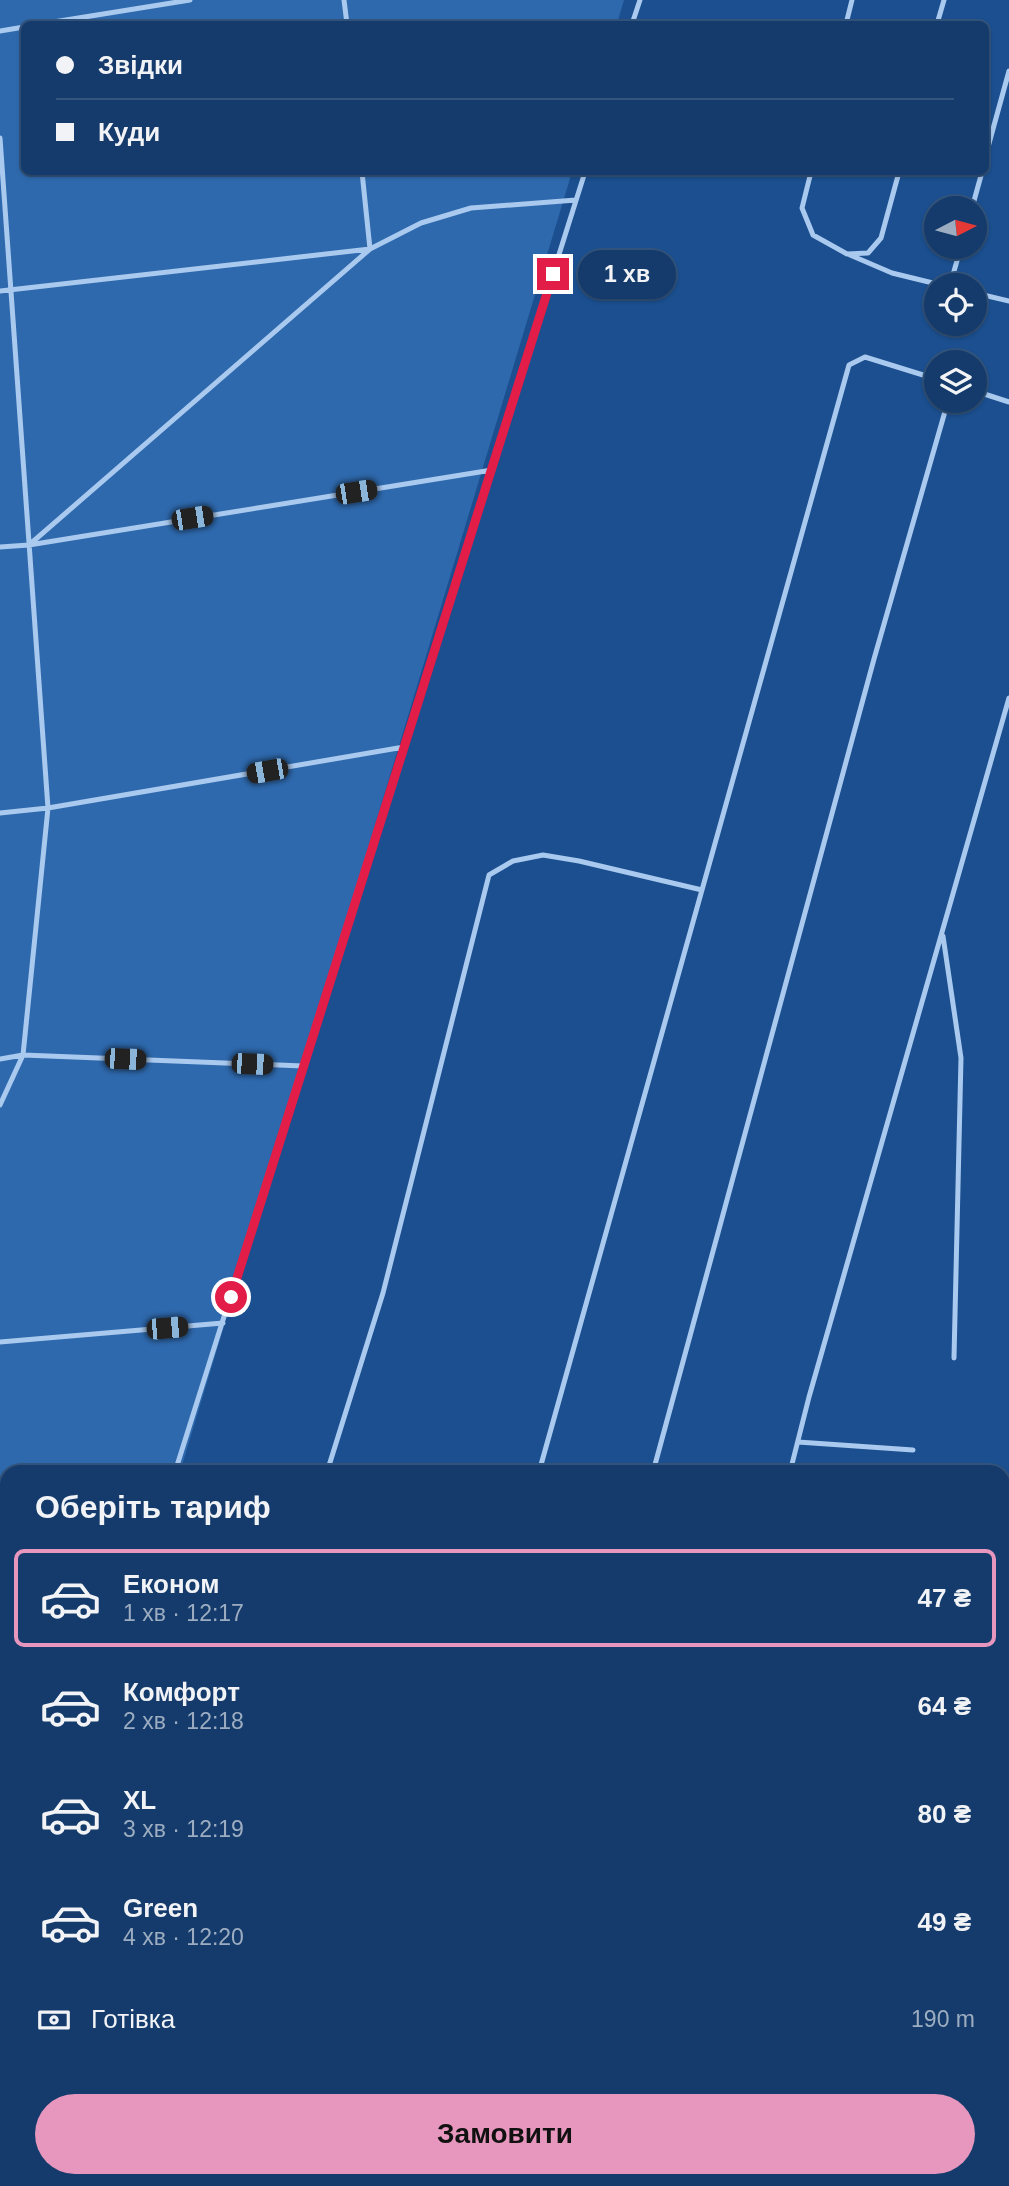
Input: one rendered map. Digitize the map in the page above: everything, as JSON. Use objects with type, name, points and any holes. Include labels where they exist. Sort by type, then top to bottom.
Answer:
[{"type":"lane","points":[[60,21],[190,0]]},
{"type":"lane","points":[[344,0],[346,21]]},
{"type":"lane","points":[[633,21],[640,0]]},
{"type":"lane","points":[[847,21],[852,0]]},
{"type":"lane","points":[[938,21],[944,0]]},
{"type":"lane","points":[[0,31],[21,28]]},
{"type":"lane","points":[[989,144],[1009,71]]},
{"type":"lane","points":[[0,138],[48,808],[23,1055],[0,1105]]},
{"type":"lane","points":[[362,175],[370,249]]},
{"type":"lane","points":[[177,1465],[584,175]]},
{"type":"lane","points":[[810,175],[802,208],[813,235],[847,254],[892,273],[924,281]]},
{"type":"lane","points":[[847,254],[868,253],[881,238],[897,175]]},
{"type":"lane","points":[[975,196],[981,175]]},
{"type":"lane","points":[[29,545],[370,249],[421,223],[471,208],[576,200]]},
{"type":"lane","points":[[0,291],[370,249]]},
{"type":"lane","points":[[987,296],[1009,301]]},
{"type":"lane","points":[[542,1465],[849,365],[865,358],[924,375]]},
{"type":"lane","points":[[987,395],[1009,402]]},
{"type":"lane","points":[[655,1465],[874,659],[945,413]]},
{"type":"lane","points":[[0,547],[29,545],[492,470]]},
{"type":"lane","points":[[792,1465],[1009,698]]},
{"type":"lane","points":[[0,813],[48,808],[404,747]]},
{"type":"lane","points":[[329,1465],[383,1293],[489,875],[513,861],[542,855],[702,890]]},
{"type":"lane","points":[[942,931],[961,1058],[954,1358]]},
{"type":"lane","points":[[0,1059],[23,1055],[303,1066]]},
{"type":"lane","points":[[0,1342],[223,1323]]},
{"type":"lane","points":[[798,1442],[912,1450]]},
{"type":"shaded area","points":[[0,0],[624,0],[618,21],[21,21],[21,175],[571,175],[182,1465],[0,1465]]},
{"type":"route","points":[[231,1297],[553,274]]}]
